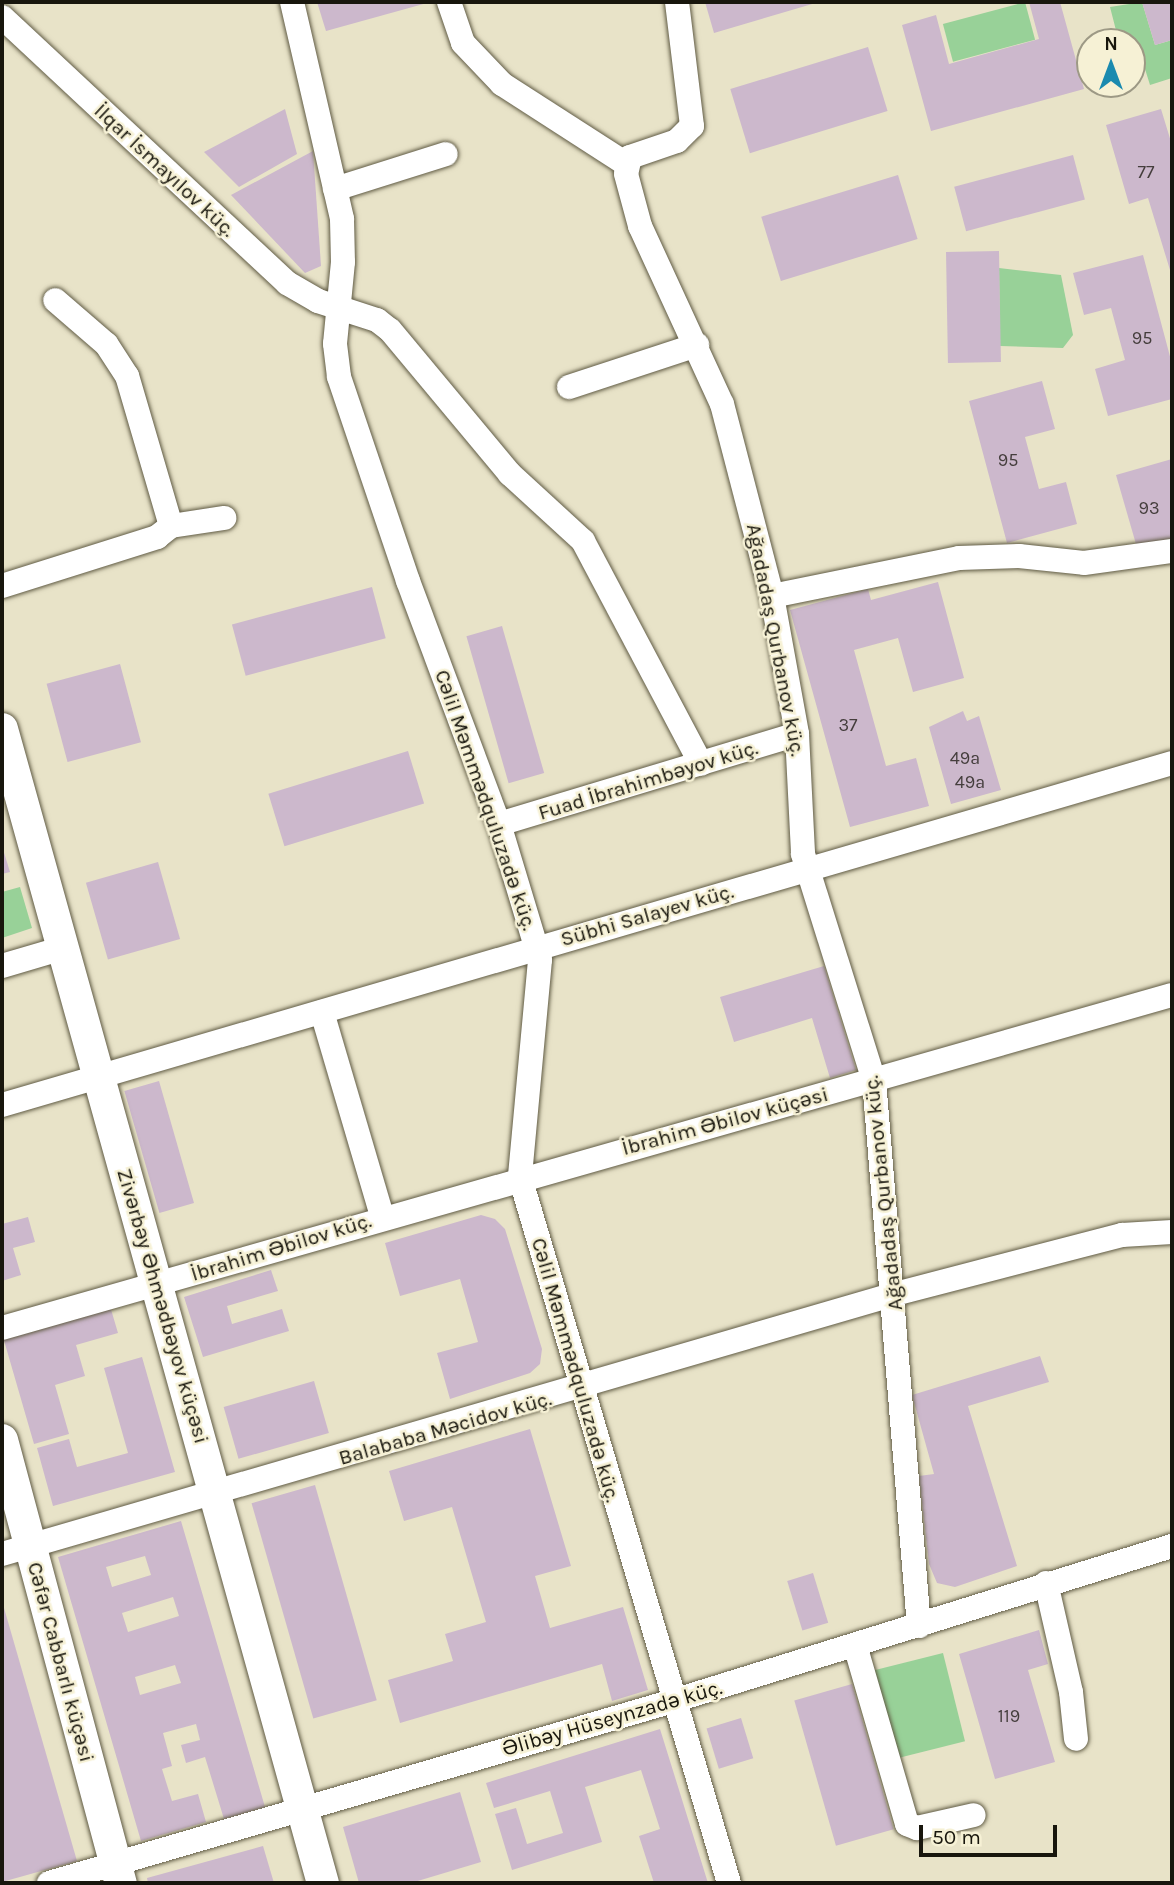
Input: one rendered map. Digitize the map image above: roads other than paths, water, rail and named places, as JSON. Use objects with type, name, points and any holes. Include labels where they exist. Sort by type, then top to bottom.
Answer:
[{"type":"main road","name":"Zivərbəy Əhmədbəyov küçəsi","points":[[2,729],[323,1883]]},
{"type":"main road","name":"Cəfər Cabbarlı küçəsi","points":[[2,1440],[16,1550],[119,1874]]},
{"type":"street","name":"Cəlil Məmmədquluzadə küç.","points":[[292,2],[335,189],[343,241],[335,356],[339,377],[408,581],[499,824],[536,946],[541,985],[519,1155],[520,1177],[729,1883]]},
{"type":"street","points":[[449,2],[463,43],[502,84],[626,164],[636,153],[677,141],[692,126],[677,2]]},
{"type":"street","name":"İlqar İsmayılov küç.","points":[[2,17],[287,283],[318,301],[339,306],[390,330],[510,474],[583,541],[701,764]]},
{"type":"street","points":[[335,189],[446,154]]},
{"type":"street","name":"Ağadadaş Qurbanov küç.","points":[[626,164],[640,226],[722,404],[772,596],[797,734],[800,836],[808,870],[874,1080],[895,1294],[919,1626]]},
{"type":"street","points":[[55,300],[106,344],[127,376],[171,526]]},
{"type":"street","points":[[569,387],[697,345]]},
{"type":"street","points":[[2,586],[157,537],[171,526],[224,518]]},
{"type":"street","points":[[772,596],[959,558],[1019,556],[1084,563],[1172,551]]},
{"type":"street","name":"Fuad İbrahimbəyov küç.","points":[[499,824],[797,734]]},
{"type":"street","name":"Sübhi Salayev küç.","points":[[2,1105],[322,1012],[536,946],[808,870],[1172,763]]},
{"type":"street","points":[[2,966],[63,948]]},
{"type":"street","name":"İbrahim Əbilov küçəsi","points":[[520,1177],[1171,999]]},
{"type":"street","points":[[322,1012],[382,1216]]},
{"type":"street","name":"İbrahim Əbilov küç.","points":[[2,1328],[520,1177]]},
{"type":"street","name":"Balababa Məcidov küç.","points":[[16,1550],[582,1388],[895,1294],[1122,1235],[1172,1232]]},
{"type":"street","name":"Əlibəy Hüseynzadə küç.","points":[[49,1883],[119,1874],[303,1808],[673,1701],[1172,1546]]},
{"type":"street","points":[[1046,1583],[1071,1692],[1076,1739]]},
{"type":"street","points":[[855,1645],[907,1824],[917,1828],[974,1815]]}]
